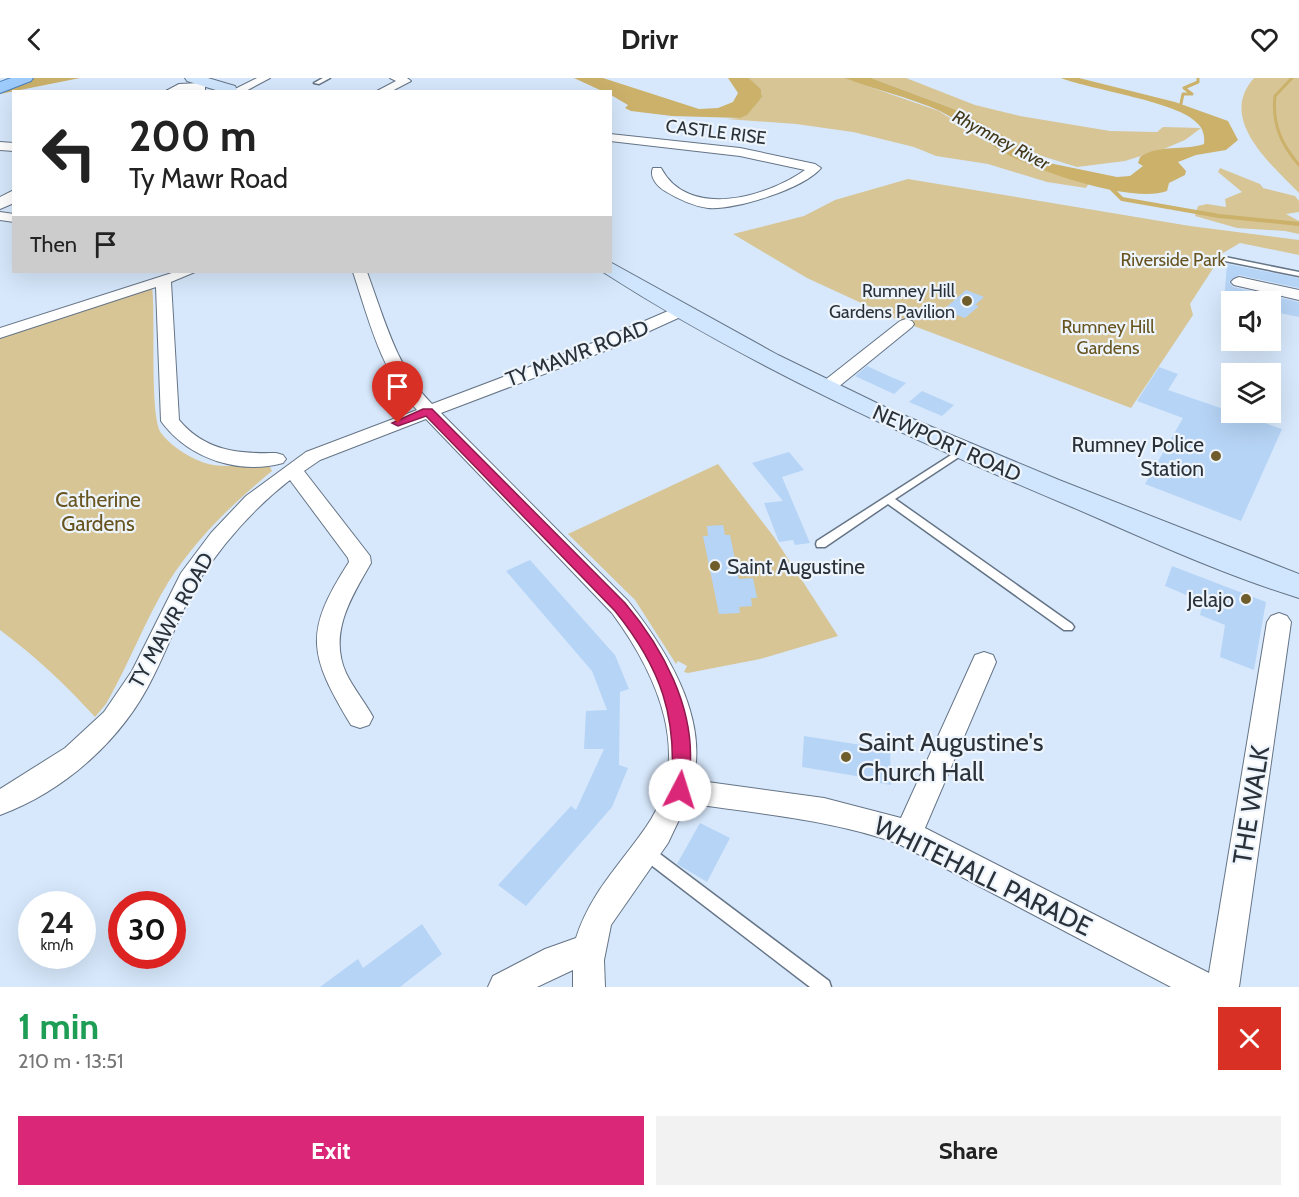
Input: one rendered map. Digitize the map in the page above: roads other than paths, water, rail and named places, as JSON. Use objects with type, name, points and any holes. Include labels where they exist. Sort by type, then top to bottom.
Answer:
[{"type":"main road","points":[[0,88],[25,78]]},
{"type":"main road","points":[[189,83],[230,90]]},
{"type":"main road","name":"NEWPORT ROAD","points":[[612,269],[681,311],[826,388],[962,451],[1299,586]]},
{"type":"street","points":[[238,90],[265,78]]},
{"type":"street","points":[[385,90],[406,81],[395,78]]},
{"type":"street","points":[[170,90],[189,83]]},
{"type":"street","name":"CASTLE RISE","points":[[612,137],[740,152],[820,169],[801,178],[718,204],[697,202],[684,196],[665,185],[658,178],[657,171]]},
{"type":"street","points":[[360,273],[398,371],[412,394],[637,627],[658,662],[675,707],[683,752],[680,790],[669,815],[645,852],[607,899],[597,918],[589,950],[590,987]]},
{"type":"street","points":[[0,333],[168,275],[170,421],[184,438],[213,455],[284,464],[359,556],[360,563],[336,602],[331,618],[329,648],[333,670],[360,717]]},
{"type":"street","points":[[1239,282],[1299,295]]},
{"type":"street","name":"TY MAWR ROAD","points":[[0,803],[58,768],[112,720],[137,682],[178,597],[199,563],[284,464],[313,456],[604,345],[681,311]]},
{"type":"street","points":[[826,388],[906,324]]},
{"type":"street","name":"THE WALK","points":[[1223,987],[1279,622]]},
{"type":"street","points":[[908,834],[984,662]]},
{"type":"street","name":"WHITEHALL PARADE","points":[[680,790],[857,816],[908,834],[1204,987]]},
{"type":"street","points":[[504,987],[556,960],[589,950]]},
{"type":"lane","points":[[316,83],[327,78]]},
{"type":"lane","points":[[1223,258],[1299,274]]},
{"type":"lane","points":[[821,544],[962,451]]},
{"type":"lane","points":[[888,499],[1068,627]]},
{"type":"lane","points":[[645,852],[823,987]]},
{"type":"water","points":[[23,78],[80,78],[0,94],[0,82]]},
{"type":"water","points":[[574,78],[603,78],[699,109],[718,108],[733,102],[738,93],[728,78],[749,78],[761,89],[762,97],[747,115],[740,118],[672,116],[631,111],[625,108],[628,105],[612,96],[612,90],[600,90]]},
{"type":"water","name":"Rhymney River","points":[[844,78],[871,78],[962,112],[1049,163],[1117,177],[1130,176],[1143,166],[1138,163],[1140,157],[1147,153],[1204,144],[1201,127],[1173,109],[1061,78],[1079,78],[1175,102],[1228,121],[1238,140],[1226,150],[1196,155],[1178,162],[1186,171],[1185,175],[1169,183],[1167,191],[1151,194],[1131,193],[1084,183],[1036,168],[1001,151],[940,111]]},
{"type":"waterway","points":[[1180,108],[1183,94],[1192,94],[1184,88],[1198,82],[1198,78]]},
{"type":"waterway","points":[[1292,78],[1275,96],[1274,106],[1279,133],[1299,165]]},
{"type":"waterway","points":[[1107,184],[1122,199],[1219,216],[1299,224]]},
{"type":"place","name":"Rumney Hill Gardens Pavilion","points":[[967,301]]},
{"type":"place","name":"Rumney Police Station","points":[[1216,456]]},
{"type":"place","name":"Saint Augustine","points":[[715,566]]},
{"type":"place","name":"Jelajo","points":[[1246,599]]},
{"type":"place","name":"Saint Augustine's Church Hall","points":[[846,757]]},
{"type":"park label","name":"Riverside Park","points":[[1173,260]]},
{"type":"park label","name":"Rumney Hill Gardens","points":[[1108,337]]},
{"type":"park label","name":"Catherine Gardens","points":[[98,511]]}]
